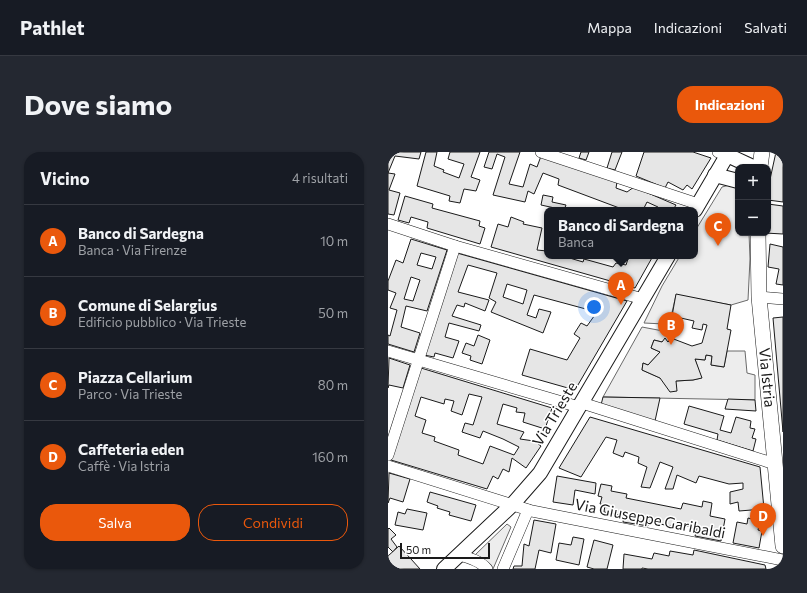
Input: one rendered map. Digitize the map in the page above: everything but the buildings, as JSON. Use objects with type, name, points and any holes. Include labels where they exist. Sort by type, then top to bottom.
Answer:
[{"type":"main road","points":[[760,164],[762,152]]},
{"type":"main road","name":"Via Istria","points":[[758,236],[759,297],[778,470],[783,546]]},
{"type":"street","points":[[540,152],[697,207],[715,175],[725,153],[747,164]]},
{"type":"street","points":[[715,175],[735,180]]},
{"type":"street","points":[[388,224],[455,246],[643,299]]},
{"type":"street","points":[[388,455],[455,246]]},
{"type":"street","name":"Via Trieste","points":[[444,569],[512,505],[540,473],[666,259]]},
{"type":"street","points":[[759,297],[783,299]]},
{"type":"street","points":[[388,351],[580,405],[778,470]]},
{"type":"street","name":"Via Giuseppe Garibaldi","points":[[388,466],[528,510],[783,560]]},
{"type":"street","points":[[503,569],[528,510]]},
{"type":"street","points":[[459,555],[473,559],[484,565],[487,569]]},
{"type":"shaded area","points":[[735,185],[735,236],[749,236],[750,259],[748,300],[731,305],[676,295],[670,321],[665,320],[664,324],[644,323],[662,286],[678,259],[698,259],[698,226],[722,187]]},
{"type":"shaded area","points":[[642,327],[663,331],[671,338],[668,342],[665,339],[662,342],[654,340],[651,348],[660,352],[648,365],[643,363],[642,370],[660,378],[676,381],[693,380],[701,378],[695,359],[705,360],[706,355],[712,356],[711,365],[724,367],[727,351],[745,351],[747,373],[755,375],[755,400],[603,397]]},
{"type":"shaded area","points":[[507,524],[511,527],[493,569],[475,555]]},
{"type":"place","name":"Piazza Cellarium","points":[[718,246]]},
{"type":"place","name":"Banco di Sardegna","points":[[621,305]]},
{"type":"place","name":"Comune di Selargius","points":[[671,345]]},
{"type":"place","name":"Caffeteria eden","points":[[763,536]]}]
